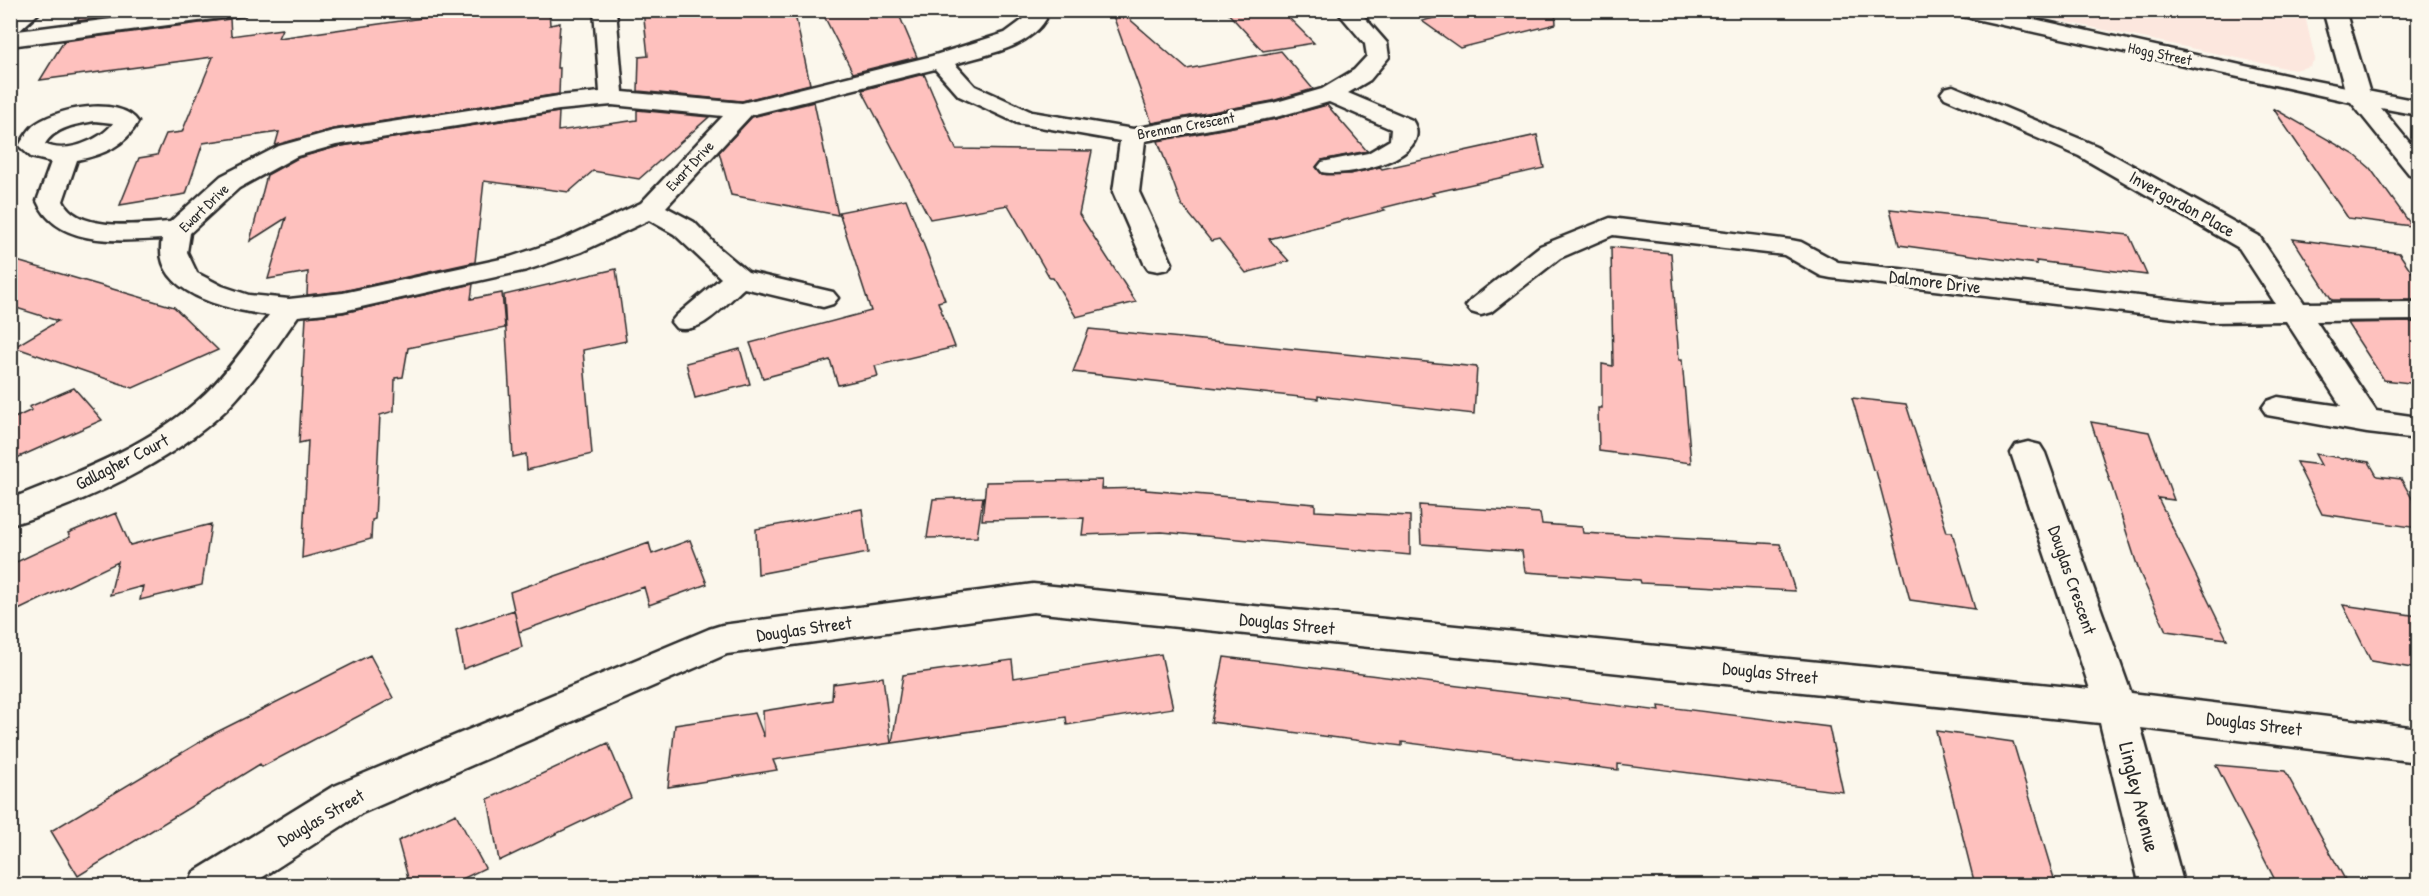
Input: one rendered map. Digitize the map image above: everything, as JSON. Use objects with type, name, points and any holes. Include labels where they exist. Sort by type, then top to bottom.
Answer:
[{"type":"street","points":[[10,27],[32,10]]},
{"type":"street","points":[[10,39],[236,10]]},
{"type":"street","points":[[605,10],[612,98]]},
{"type":"street","name":"Ewart Drive","points":[[742,110],[650,209],[571,246],[517,264],[355,300],[289,308],[245,303],[212,292],[185,278],[173,252],[177,230],[230,182],[288,152],[333,138],[559,103],[612,98],[742,110],[940,61],[1013,38],[1030,27],[1035,19],[1033,10]]},
{"type":"street","name":"Hogg Street","points":[[1962,10],[2418,108]]},
{"type":"street","points":[[2334,10],[2359,97],[2418,169]]},
{"type":"street","name":"Brennan Crescent","points":[[940,61],[967,91],[1026,118],[1134,136],[1276,110],[1330,94],[1362,75],[1378,57],[1376,42],[1352,11]]},
{"type":"street","name":"Invergordon Place","points":[[1953,93],[2088,151],[2248,242],[2367,422]]},
{"type":"street","points":[[1330,94],[1402,125],[1402,143],[1376,159],[1331,167]]},
{"type":"street","points":[[1134,136],[1126,192],[1158,263]]},
{"type":"street","points":[[66,154],[50,201],[55,213],[87,228],[123,232],[177,230]]},
{"type":"street","points":[[650,209],[684,228],[708,253],[738,278],[823,298]]},
{"type":"street","name":"Dalmore Drive","points":[[1480,306],[1550,252],[1610,226],[1791,248],[1831,270],[2209,313],[2418,311]]},
{"type":"street","points":[[686,322],[738,278]]},
{"type":"street","name":"Gallagher Court","points":[[10,513],[116,469],[153,451],[183,429],[216,401],[238,376],[289,308]]},
{"type":"street","points":[[2278,408],[2418,428]]},
{"type":"street","name":"Douglas Crescent","points":[[2028,453],[2116,708]]},
{"type":"street","name":"Douglas Street","points":[[210,885],[347,800],[722,640],[1033,598],[2116,708],[2418,745]]},
{"type":"street","name":"Lingley Avenue","points":[[2116,708],[2162,885]]},
{"type":"shaded area","points":[[2014,11],[2304,11],[2315,59],[2310,66],[2295,70]]},
{"type":"building","points":[[84,10],[159,10],[77,21]]},
{"type":"building","points":[[480,10],[549,10],[550,25],[560,23],[557,68],[560,68],[559,94],[333,129],[275,146],[279,132],[203,143],[186,194],[120,205],[139,158],[157,155],[166,134],[182,132],[213,57],[40,80],[64,41],[230,19],[231,36],[282,29],[278,38]]},
{"type":"building","points":[[643,10],[794,10],[810,84],[742,101],[638,91],[639,57],[648,56]]},
{"type":"building","points":[[821,10],[897,10],[917,57],[853,73]]},
{"type":"building","points":[[1111,10],[1119,10],[1187,69],[1281,51],[1313,89],[1272,101],[1152,123]]},
{"type":"building","points":[[1225,10],[1281,10],[1314,43],[1263,51]]},
{"type":"building","points":[[1465,10],[1555,10],[1556,24],[1460,48],[1422,21]]},
{"type":"building","points":[[924,74],[956,149],[1092,151],[1079,214],[1136,302],[1076,317],[1053,278],[1050,278],[1008,205],[930,219],[862,90]]},
{"type":"building","points":[[814,102],[838,215],[731,195],[719,152],[752,117]]},
{"type":"building","points":[[1327,105],[1367,151],[1322,160],[1316,167],[1322,174],[1350,174],[1380,167],[1382,169],[1537,135],[1544,168],[1432,193],[1434,195],[1382,208],[1385,210],[1269,239],[1289,261],[1246,273],[1219,239],[1211,241],[1181,204],[1158,141],[1276,119]]},
{"type":"building","points":[[2273,108],[2355,155],[2370,168],[2412,226],[2348,218]]},
{"type":"building","points":[[637,110],[709,117],[639,179],[593,171],[569,192],[484,181],[475,262],[343,291],[307,295],[308,272],[268,279],[286,218],[250,241],[267,175],[298,158],[336,147],[559,112],[558,131],[637,120]]},
{"type":"building","points":[[906,199],[945,300],[938,302],[955,347],[875,366],[878,376],[838,385],[830,360],[763,378],[750,343],[871,311],[839,212]]},
{"type":"building","points":[[1890,209],[2129,235],[2147,275],[2036,261],[2037,264],[1899,245]]},
{"type":"building","points":[[2293,239],[2399,253],[2418,281],[2418,300],[2332,300]]},
{"type":"building","points":[[1611,247],[1671,253],[1679,360],[1682,360],[1691,463],[1599,451],[1598,408],[1602,408],[1602,364],[1613,366]]},
{"type":"building","points":[[10,259],[174,307],[218,350],[133,388],[14,347],[58,321],[10,306]]},
{"type":"building","points":[[616,269],[626,341],[583,350],[592,454],[527,470],[526,454],[513,457],[504,295]]},
{"type":"building","points":[[473,284],[471,299],[502,293],[505,328],[408,348],[403,377],[395,378],[394,411],[380,415],[375,519],[372,520],[371,539],[302,558],[308,441],[299,443],[306,317],[343,313]]},
{"type":"building","points":[[2418,322],[2418,384],[2384,380],[2347,323]]},
{"type":"building","points":[[1089,329],[1477,367],[1474,414],[1073,372]]},
{"type":"building","points":[[740,349],[750,384],[695,398],[686,363]]},
{"type":"building","points":[[74,388],[102,420],[10,461],[10,420],[32,410],[29,407]]},
{"type":"building","points":[[1852,398],[1906,404],[1947,532],[1952,532],[1975,609],[1910,600],[1876,471],[1873,470]]},
{"type":"building","points":[[2091,422],[2149,432],[2174,500],[2158,498],[2227,639],[2166,631],[2139,571]]},
{"type":"building","points":[[2315,454],[2369,462],[2377,476],[2401,479],[2418,509],[2418,528],[2322,514],[2296,462],[2321,465]]},
{"type":"building","points":[[1102,480],[1101,489],[1146,488],[1146,490],[1315,504],[1315,511],[1410,516],[1410,555],[1162,532],[1082,535],[1084,518],[982,520],[986,482]]},
{"type":"building","points":[[983,497],[977,537],[927,538],[933,499]]},
{"type":"building","points":[[1419,505],[1540,513],[1542,524],[1582,527],[1583,533],[1780,544],[1795,591],[1641,583],[1640,580],[1525,572],[1522,551],[1421,544]]},
{"type":"building","points":[[862,509],[868,553],[758,574],[756,529]]},
{"type":"building","points":[[116,513],[130,545],[211,524],[202,585],[140,600],[143,586],[110,595],[118,562],[10,614],[10,565],[70,537],[68,533]]},
{"type":"building","points":[[690,540],[707,584],[649,605],[644,587],[519,632],[510,592],[649,543],[652,554]]},
{"type":"building","points":[[2343,605],[2418,616],[2418,669],[2371,661]]},
{"type":"building","points":[[514,610],[522,647],[463,669],[456,630]]},
{"type":"building","points":[[1161,654],[1173,708],[1067,725],[1066,717],[892,743],[903,675],[1012,660],[1014,678]]},
{"type":"building","points":[[370,655],[393,698],[262,767],[260,764],[78,876],[51,831],[215,733]]},
{"type":"building","points":[[1224,657],[1660,711],[1659,706],[1829,727],[1843,792],[1618,764],[1618,770],[1402,742],[1402,746],[1211,722]]},
{"type":"building","points":[[883,677],[891,743],[773,760],[777,770],[668,787],[675,725],[755,713],[764,737],[763,711],[832,700],[833,684]]},
{"type":"building","points":[[1936,731],[2013,742],[2056,885],[1975,885]]},
{"type":"building","points":[[608,743],[631,798],[499,861],[488,799]]},
{"type":"building","points":[[2216,765],[2285,771],[2348,885],[2275,880]]},
{"type":"building","points":[[456,814],[485,868],[450,885],[410,885],[398,841]]}]
